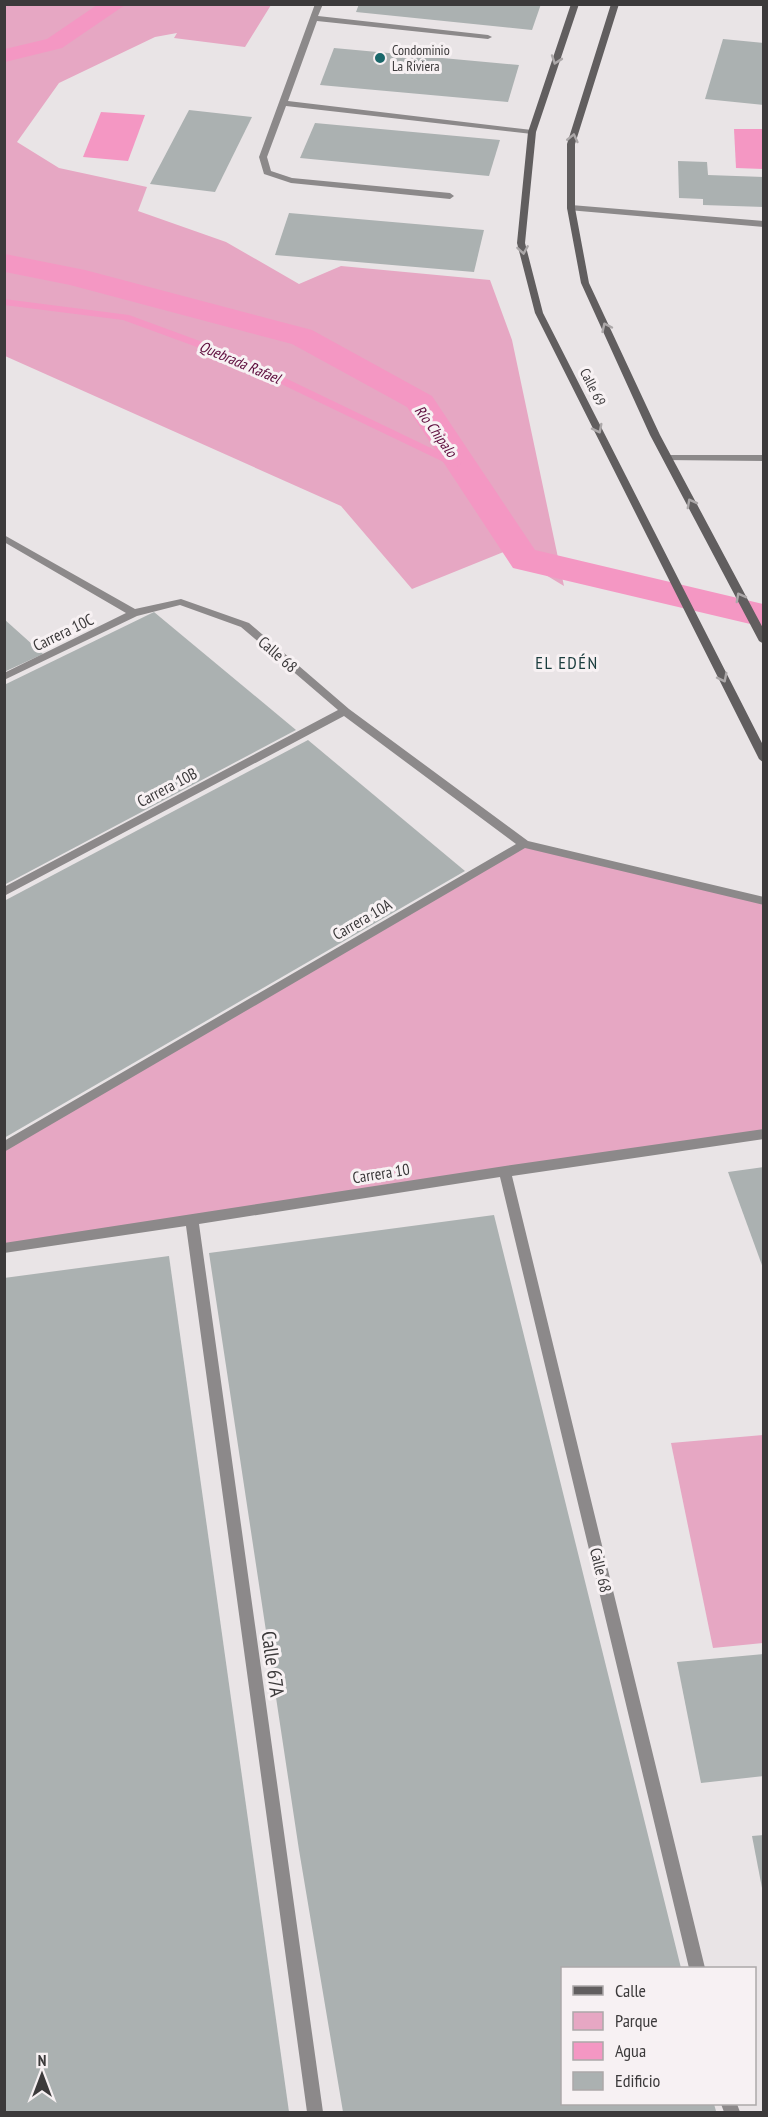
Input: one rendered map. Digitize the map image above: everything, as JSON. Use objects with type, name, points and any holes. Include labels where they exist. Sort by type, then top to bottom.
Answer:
[{"type":"street","points":[[319,4],[263,157],[267,172],[291,180],[450,196]]},
{"type":"street","name":"Calle 69","points":[[575,4],[532,132],[521,243],[528,277],[539,313],[764,759]]},
{"type":"street","points":[[615,4],[570,144],[571,208],[585,283],[667,458],[763,640]]},
{"type":"street","points":[[314,18],[488,37]]},
{"type":"street","points":[[284,103],[532,132]]},
{"type":"street","points":[[571,208],[764,224]]},
{"type":"street","points":[[667,458],[764,458]]},
{"type":"street","points":[[4,538],[134,613]]},
{"type":"street","name":"Calle 68","points":[[134,613],[181,602],[245,625],[345,711],[524,844]]},
{"type":"street","name":"Carrera 10C","points":[[4,677],[134,613]]},
{"type":"street","name":"Carrera 10B","points":[[4,892],[345,711]]},
{"type":"street","points":[[524,844],[764,902]]},
{"type":"street","name":"Carrera 10A","points":[[4,1147],[524,844]]},
{"type":"street","name":"Carrera 10","points":[[4,1248],[102,1231],[192,1220],[505,1171],[764,1134]]},
{"type":"street","name":"Calle 68","points":[[505,1171],[697,1967]]},
{"type":"street","name":"Calle 67A","points":[[192,1220],[315,2112]]},
{"type":"green space","points":[[5,5],[271,5],[245,47],[174,38],[177,33],[155,37],[59,83],[17,142],[59,168],[147,187],[138,211],[226,242],[299,284],[341,266],[490,280],[512,340],[564,586],[506,551],[412,589],[341,506],[5,356]]},
{"type":"green space","points":[[524,844],[763,901],[763,1134],[5,1248],[4,1147]]},
{"type":"green space","points":[[763,1435],[763,1643],[713,1648],[671,1443]]},
{"type":"water","points":[[97,5],[125,5],[62,48],[5,62],[5,49],[47,39]]},
{"type":"water","points":[[101,112],[145,115],[128,161],[83,157]]},
{"type":"water","points":[[734,129],[763,129],[763,169],[736,168]]},
{"type":"water","name":"Río Chipalo","points":[[5,254],[85,270],[312,330],[432,396],[535,550],[763,604],[763,627],[513,568],[407,407],[292,344],[70,285],[5,272]]},
{"type":"building","points":[[359,4],[541,4],[532,30],[356,12]]},
{"type":"building","points":[[723,39],[764,43],[764,105],[705,99]]},
{"type":"building","points":[[334,48],[519,65],[508,102],[320,85]]},
{"type":"building","points":[[189,110],[252,117],[215,192],[150,184]]},
{"type":"building","points":[[315,123],[500,140],[489,176],[300,158]]},
{"type":"building","points":[[678,161],[707,162],[708,175],[764,177],[764,207],[703,205],[703,199],[679,198]]},
{"type":"building","points":[[289,213],[484,230],[474,272],[275,255]]},
{"type":"building","points":[[154,612],[296,730],[4,885],[4,685]]},
{"type":"building","points":[[4,619],[43,654],[4,672]]},
{"type":"building","points":[[308,740],[465,871],[4,1138],[4,901]]},
{"type":"building","points":[[764,1167],[764,1268],[763,1268],[728,1172]]},
{"type":"building","points":[[494,1215],[681,1967],[561,1967],[561,2105],[714,2105],[716,2111],[343,2112],[299,1850],[209,1253]]},
{"type":"building","points":[[169,1256],[289,2112],[4,2112],[4,1278]]},
{"type":"building","points":[[764,1654],[764,1776],[701,1783],[677,1662]]},
{"type":"building","points":[[764,1835],[764,1888],[762,1888],[752,1836]]},
{"type":"waterway","name":"Quebrada Rafael","points":[[4,302],[125,317],[231,356],[456,463]]},
{"type":"place","name":"Condominio La Riviera","points":[[380,58]]},
{"type":"district","name":"EL EDÉN","points":[[567,662]]}]
